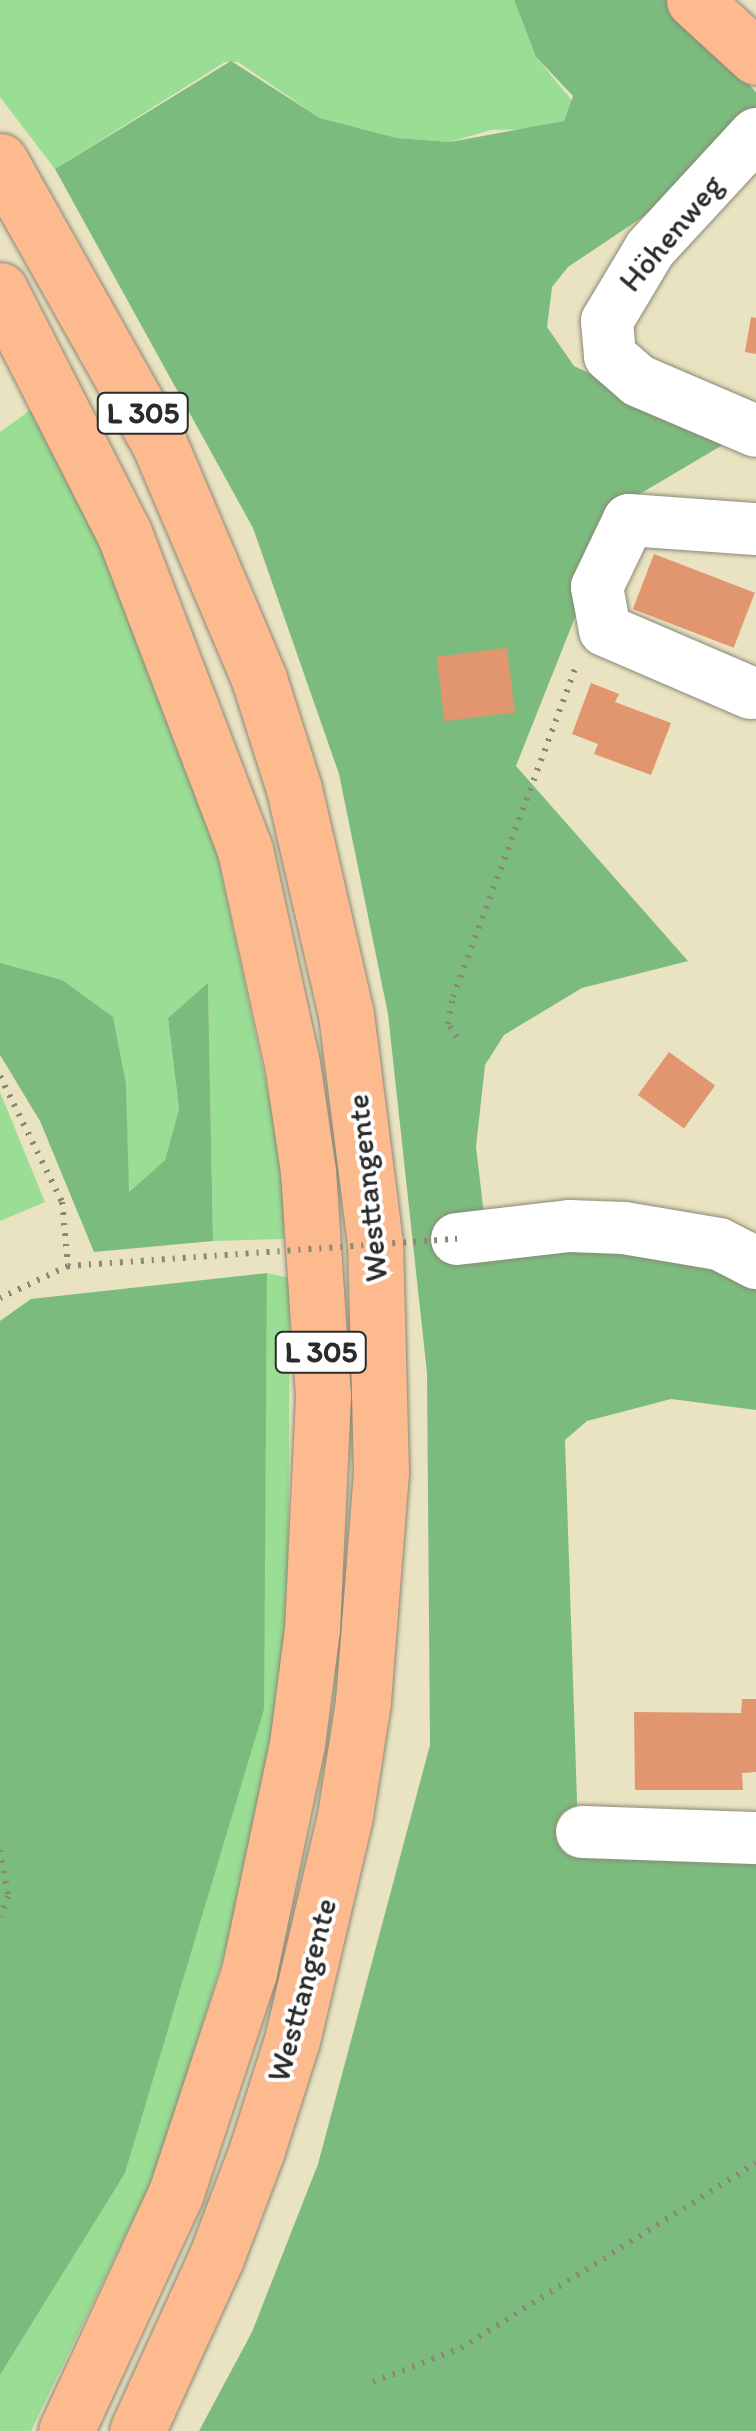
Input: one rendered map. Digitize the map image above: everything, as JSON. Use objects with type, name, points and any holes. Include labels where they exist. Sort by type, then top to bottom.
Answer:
[{"type":"main road","points":[[694,0],[756,56]]},
{"type":"main road","name":"Westtangente","points":[[0,160],[158,443],[259,679],[294,789],[346,1014],[375,1242],[381,1358],[376,1568],[341,1835],[297,2022],[257,2150],[216,2258],[136,2431]]},
{"type":"main road","name":"Westtangente","points":[[0,290],[124,534],[245,850],[303,1135],[323,1396],[321,1512],[297,1744],[249,1972],[176,2194],[66,2431]]},
{"type":"street","name":"Höhenweg","points":[[756,134],[650,249],[608,321],[610,356],[638,380],[756,431]]},
{"type":"street","points":[[752,692],[604,630],[597,587],[629,520],[756,529]]},
{"type":"street","points":[[457,1239],[568,1226],[624,1228],[719,1244],[756,1264]]},
{"type":"street","points":[[582,1832],[756,1838]]},
{"type":"path","points":[[458,1037],[448,1024],[453,997],[600,608]]},
{"type":"path","points":[[0,1076],[62,1202],[68,1266]]},
{"type":"path","points":[[0,1298],[68,1266],[457,1239]]},
{"type":"path","points":[[0,1850],[8,1896],[0,1917]]},
{"type":"path","points":[[373,2382],[461,2348],[756,2163]]},
{"type":"green space","points":[[0,0],[514,0],[536,57],[574,103],[564,121],[539,129],[491,130],[450,142],[397,138],[320,118],[238,62],[225,62],[55,169],[0,97]]},
{"type":"green space","points":[[514,0],[669,0],[756,92],[756,119],[686,188],[568,267],[552,287],[547,327],[574,366],[731,440],[633,498],[597,562],[516,766],[688,961],[582,988],[504,1035],[485,1065],[476,1147],[487,1240],[584,1231],[756,1275],[756,1410],[671,1399],[587,1421],[565,1440],[578,1830],[756,1845],[756,2431],[199,2431],[252,2332],[318,2164],[430,1745],[427,1373],[388,1014],[339,774],[253,528],[55,169],[231,61],[320,118],[397,138],[450,142],[564,121],[573,96],[536,57]]},
{"type":"green space","points":[[39,404],[111,549],[213,834],[283,1163],[284,1239],[213,1241],[208,984],[168,1018],[179,1109],[165,1160],[128,1193],[126,1084],[0,963],[0,432]]},
{"type":"green space","points":[[0,963],[62,980],[113,1017],[126,1084],[129,1192],[165,1160],[179,1109],[168,1018],[208,983],[213,1241],[94,1252],[40,1121],[0,1055]]},
{"type":"green space","points":[[0,1092],[45,1202],[0,1221]]},
{"type":"green space","points":[[267,1273],[290,1278],[288,1638],[248,1878],[158,2168],[31,2431],[0,2431],[0,2375],[125,2172],[263,1709]]},
{"type":"green space","points":[[267,1273],[264,1709],[125,2173],[0,2375],[0,1321],[31,1299]]},
{"type":"building","points":[[751,317],[756,318],[756,354],[745,352]]},
{"type":"building","points":[[654,554],[755,593],[734,648],[633,609]]},
{"type":"building","points":[[507,648],[515,713],[444,721],[437,657]]},
{"type":"building","points":[[591,683],[619,694],[615,702],[671,723],[651,775],[594,754],[598,744],[572,734]]},
{"type":"building","points":[[669,1052],[715,1086],[684,1128],[638,1095]]},
{"type":"building","points":[[742,1699],[756,1699],[756,1772],[742,1773],[743,1790],[635,1790],[634,1712],[741,1713]]}]
